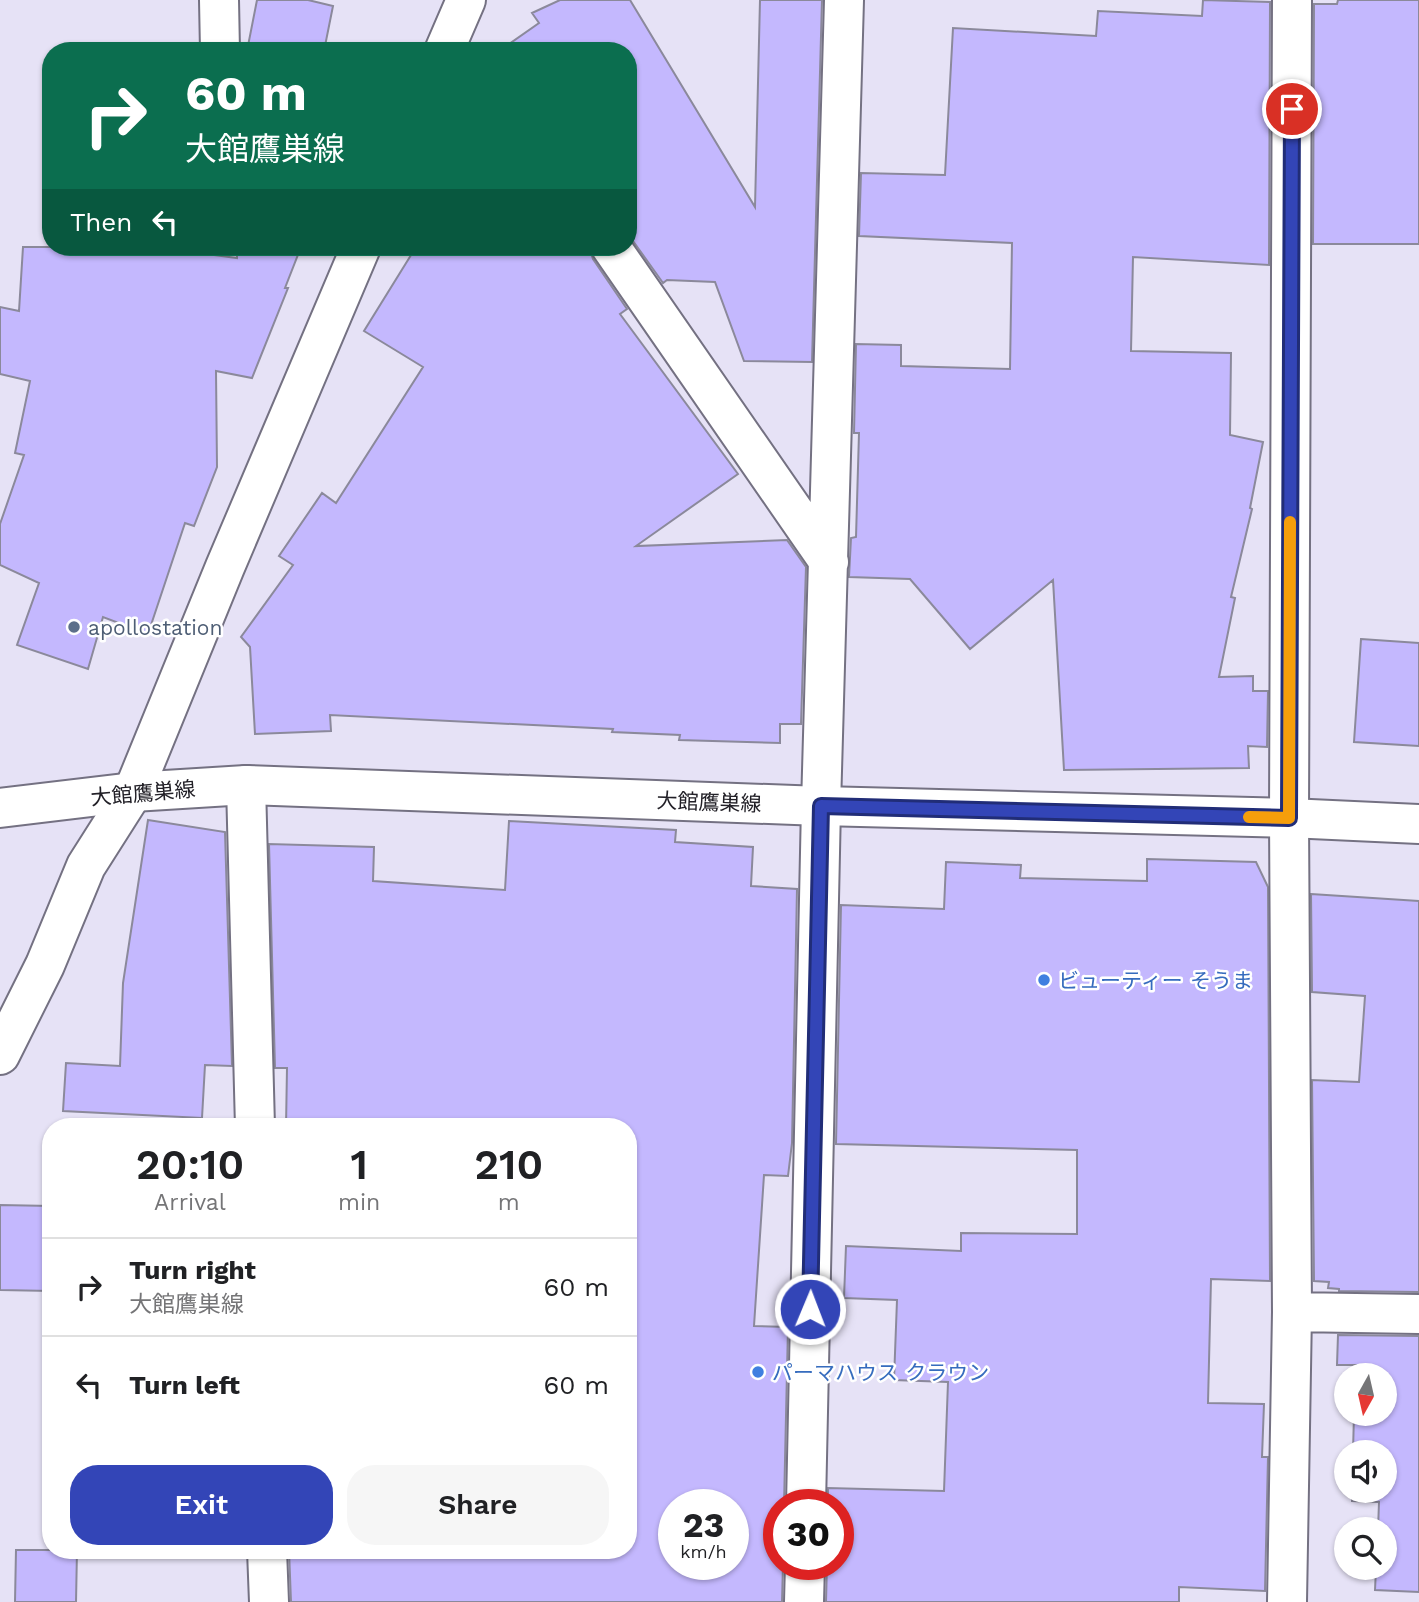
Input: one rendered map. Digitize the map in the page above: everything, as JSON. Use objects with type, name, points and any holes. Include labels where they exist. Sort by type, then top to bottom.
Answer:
[{"type":"street","points":[[219,0],[220,42]]},
{"type":"street","points":[[806,1489],[821,806],[844,0]]},
{"type":"street","points":[[1287,1602],[1292,1312],[1289,818],[1292,0]]},
{"type":"street","points":[[0,1055],[45,965],[86,866],[133,792],[357,256]]},
{"type":"street","points":[[617,256],[829,562]]},
{"type":"street","points":[[246,785],[255,1118]]},
{"type":"street","name":"大館鷹巣線","points":[[0,808],[133,792],[246,785],[1419,824]]},
{"type":"street","points":[[1292,1312],[1419,1314]]},
{"type":"street","points":[[267,1559],[269,1602]]},
{"type":"street","points":[[804,1602],[805,1580]]},
{"type":"building","points":[[257,0],[308,0],[333,6],[326,42],[249,42]]},
{"type":"building","points":[[560,0],[630,0],[755,207],[760,0],[822,0],[812,362],[744,361],[715,282],[667,280],[663,283],[637,247],[637,42],[512,42],[539,23],[532,13]]},
{"type":"building","points":[[1203,0],[1270,2],[1269,265],[1133,257],[1131,351],[1231,353],[1230,435],[1263,442],[1250,508],[1252,509],[1231,597],[1235,598],[1219,677],[1253,676],[1253,691],[1268,691],[1267,747],[1248,746],[1249,768],[1064,770],[1053,580],[970,649],[910,579],[849,577],[851,538],[856,537],[859,433],[854,433],[856,344],[901,345],[901,366],[1010,369],[1012,243],[859,236],[861,173],[945,175],[953,28],[1096,36],[1098,11],[1202,16]]},
{"type":"building","points":[[1338,0],[1419,0],[1419,244],[1313,244],[1314,4],[1337,4]]},
{"type":"building","points":[[23,247],[42,247],[42,256],[297,256],[285,288],[288,288],[252,378],[216,371],[217,467],[194,526],[185,523],[148,634],[103,617],[88,669],[17,645],[39,583],[0,565],[0,524],[24,455],[15,453],[30,381],[0,374],[0,307],[19,311]]},
{"type":"building","points":[[410,256],[592,256],[627,309],[620,314],[738,474],[636,546],[787,540],[806,567],[801,724],[780,724],[780,743],[679,740],[680,735],[612,732],[613,729],[330,715],[331,731],[255,734],[250,647],[241,637],[293,565],[279,556],[322,493],[336,503],[423,367],[364,331]]},
{"type":"building","points":[[1361,639],[1419,643],[1419,746],[1354,742]]},
{"type":"building","points":[[148,820],[225,832],[232,1066],[205,1065],[202,1118],[63,1111],[66,1063],[120,1066],[123,983]]},
{"type":"building","points":[[509,821],[676,830],[675,842],[753,847],[751,886],[797,889],[792,1143],[788,1176],[764,1175],[754,1326],[788,1327],[784,1489],[763,1489],[763,1580],[783,1580],[782,1602],[291,1602],[289,1559],[637,1559],[637,1118],[286,1118],[287,1068],[275,1068],[269,844],[374,847],[373,881],[505,890]]},
{"type":"building","points":[[1147,859],[1256,862],[1268,887],[1270,1281],[1211,1279],[1208,1403],[1264,1404],[1262,1457],[1268,1457],[1265,1591],[1179,1587],[1179,1602],[826,1602],[827,1580],[854,1580],[854,1489],[828,1488],[944,1491],[948,1382],[894,1380],[897,1300],[844,1298],[846,1246],[961,1251],[961,1233],[1077,1234],[1077,1150],[836,1144],[841,905],[944,909],[946,862],[1021,865],[1020,878],[1147,881]]},
{"type":"building","points":[[1311,894],[1419,901],[1419,1292],[1339,1291],[1328,1288],[1329,1282],[1314,1281],[1312,1080],[1359,1082],[1365,996],[1312,992]]},
{"type":"building","points":[[0,1205],[42,1206],[42,1291],[0,1290]]},
{"type":"building","points":[[1338,1335],[1419,1336],[1419,1592],[1375,1590],[1375,1580],[1397,1580],[1397,1517],[1378,1517],[1379,1503],[1397,1503],[1397,1440],[1353,1440],[1354,1426],[1397,1426],[1397,1363],[1337,1363]]},
{"type":"building","points":[[16,1550],[42,1550],[42,1559],[77,1559],[76,1602],[15,1602]]},
{"type":"slow traffic","points":[[1249,817],[1289,818],[1290,522]]},
{"type":"place","name":"apollostation","points":[[74,627]]},
{"type":"place","name":"ビューティー そうま","points":[[1044,980]]},
{"type":"place","name":"パーマハウス クラウン","points":[[758,1372]]},
{"type":"route","points":[[810,1309],[821,806],[1289,818],[1292,109]]}]
